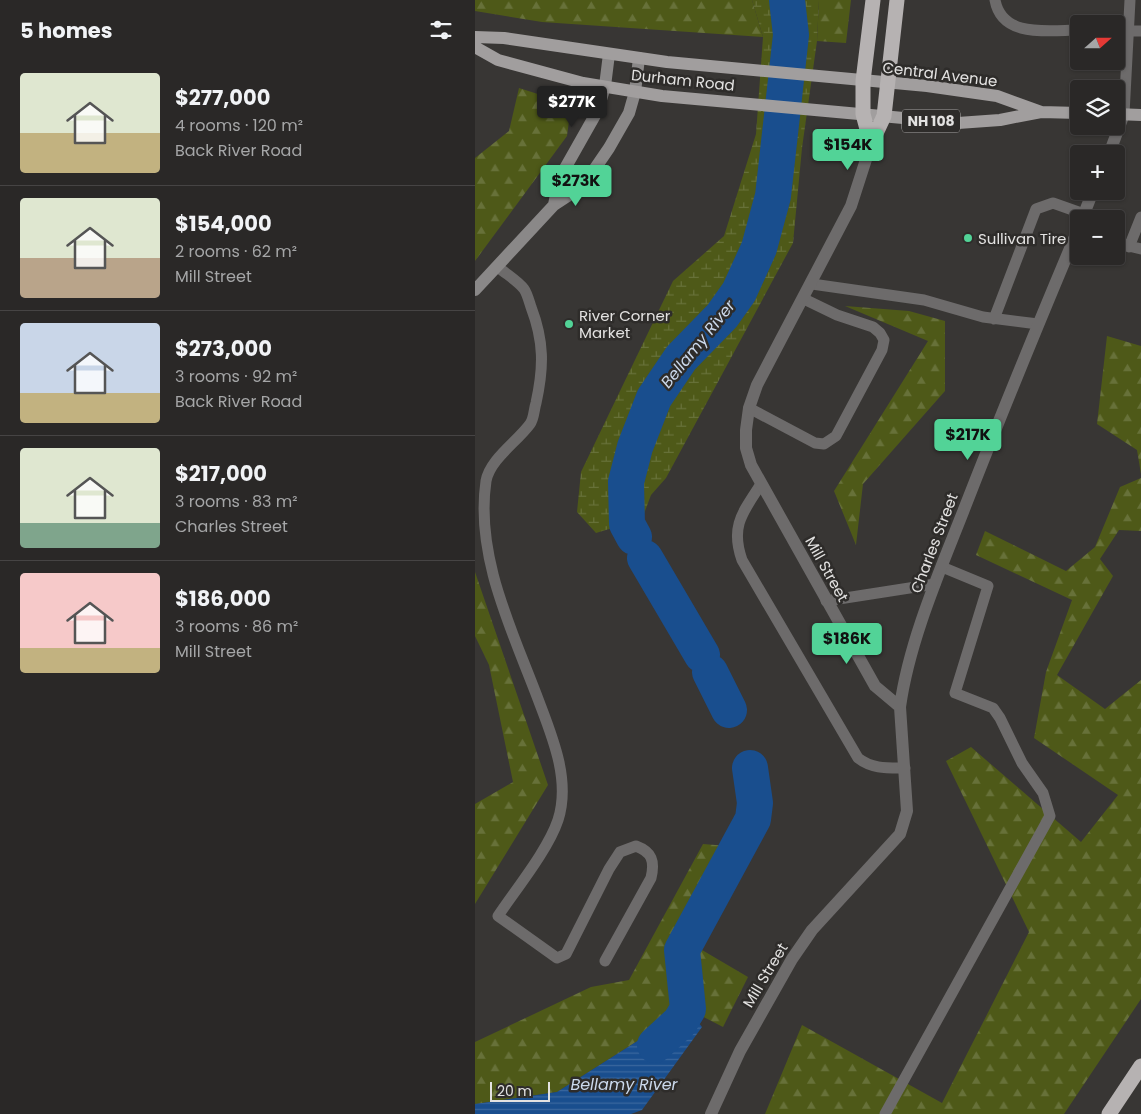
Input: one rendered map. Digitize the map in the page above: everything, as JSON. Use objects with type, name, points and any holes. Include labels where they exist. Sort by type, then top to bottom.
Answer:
[{"type":"highway","points":[[871,144],[863,114],[863,81],[873,0]]},
{"type":"highway","points":[[871,144],[884,116],[897,0]]},
{"type":"highway","points":[[1109,1114],[1141,1066]]},
{"type":"main road","name":"Durham Road","points":[[475,37],[504,38],[609,54],[743,70],[863,81]]},
{"type":"main road","name":"Durham Road","points":[[475,47],[498,60],[635,92],[863,114]]},
{"type":"main road","name":"Central Avenue","points":[[863,81],[997,96],[1041,112]]},
{"type":"main road","name":"Central Avenue","points":[[863,114],[957,122],[1000,120],[1041,112],[1070,113]]},
{"type":"main road","points":[[1125,114],[1141,115]]},
{"type":"street","points":[[554,205],[559,179],[598,110],[605,86],[609,54]]},
{"type":"street","points":[[475,290],[554,205],[583,186],[609,148],[629,112],[635,92],[639,58]]},
{"type":"street","name":"Mill Street","points":[[711,1114],[745,1043],[793,959],[813,930],[900,834],[907,811],[900,706],[875,686],[761,484],[746,448],[749,408],[757,384],[812,284],[851,206],[871,144]]},
{"type":"street","name":"Charles Street","points":[[900,706],[904,682],[941,567],[1038,324],[1070,250]]},
{"type":"lane","points":[[995,0],[1001,16],[1010,24],[1023,30],[1070,30]]},
{"type":"lane","points":[[1124,80],[1129,31],[1129,0]]},
{"type":"lane","points":[[1125,31],[1141,31]]},
{"type":"lane","points":[[994,319],[1036,209],[1044,204],[1053,204],[1070,211]]},
{"type":"lane","points":[[1129,247],[1141,217]]},
{"type":"lane","points":[[1125,246],[1141,248]]},
{"type":"lane","points":[[498,267],[524,289],[540,331],[541,378],[531,422],[499,458],[487,478],[483,510],[485,539],[502,605],[558,759],[562,800],[559,819],[552,835],[498,916],[557,958],[566,954],[609,869],[620,852],[635,846],[646,850],[651,856],[654,865],[651,878],[605,961]]},
{"type":"lane","points":[[812,284],[924,300],[994,319],[1038,324]]},
{"type":"lane","points":[[749,408],[815,444],[824,444],[836,436],[882,350],[884,340],[873,327],[837,315],[804,299]]},
{"type":"lane","points":[[761,484],[742,514],[736,531],[737,544],[743,560],[858,758],[867,765],[877,768],[905,768]]},
{"type":"lane","points":[[885,1114],[1050,816],[1043,792],[1022,763],[1000,718],[993,708],[955,693],[988,586],[941,567]]},
{"type":"lane","points":[[826,601],[935,584]]},
{"type":"green space","points":[[475,0],[752,0],[763,37],[542,22],[475,11]]},
{"type":"green space","points":[[752,0],[819,0],[817,41],[802,148],[793,243],[666,478],[651,495],[642,519],[596,533],[577,512],[581,472],[673,281],[724,236],[756,134],[763,37]]},
{"type":"green space","points":[[819,0],[851,0],[846,43],[817,41]]},
{"type":"green space","points":[[519,88],[563,102],[570,114],[567,136],[475,261],[475,158],[509,131]]},
{"type":"green space","points":[[845,306],[909,311],[945,321],[945,391],[863,484],[856,545],[834,491],[928,341]]},
{"type":"green space","points":[[1107,336],[1141,346],[1141,474],[1137,450],[1097,424]]},
{"type":"green space","points":[[1141,478],[1141,531],[1119,530],[1100,559],[1113,576],[1057,675],[1105,709],[1141,680],[1141,999],[1064,1114],[765,1114],[802,1025],[942,1103],[1029,932],[946,761],[971,747],[1081,842],[1118,795],[1034,738],[1046,672],[1072,600],[976,555],[985,531],[1066,571],[1095,547],[1120,487]]},
{"type":"green space","points":[[475,572],[548,785],[475,904],[475,804],[513,782],[489,665],[475,636]]},
{"type":"green space","points":[[703,844],[740,847],[685,940],[748,977],[723,1027],[688,1009],[557,1092],[475,1104],[475,1042],[591,987],[629,980]]},
{"type":"water","name":"Bellamy River","points":[[688,1009],[702,1027],[642,1110],[631,1114],[475,1114],[475,1104],[557,1092]]},
{"type":"waterway","name":"Bellamy River","points":[[634,537],[627,524],[626,482],[635,447],[654,398],[681,358],[722,316],[739,292],[759,248],[773,196],[791,35],[787,0]]},
{"type":"waterway","name":"Bellamy River","points":[[645,558],[702,655]]},
{"type":"waterway","name":"Bellamy River","points":[[710,672],[729,710]]},
{"type":"waterway","name":"Bellamy River","points":[[655,1045],[680,1022],[688,1009],[682,950],[753,819],[755,803],[750,768]]},
{"type":"place","name":"Sullivan Tire","points":[[968,238]]},
{"type":"place","name":"River Corner Market","points":[[569,324]]}]
